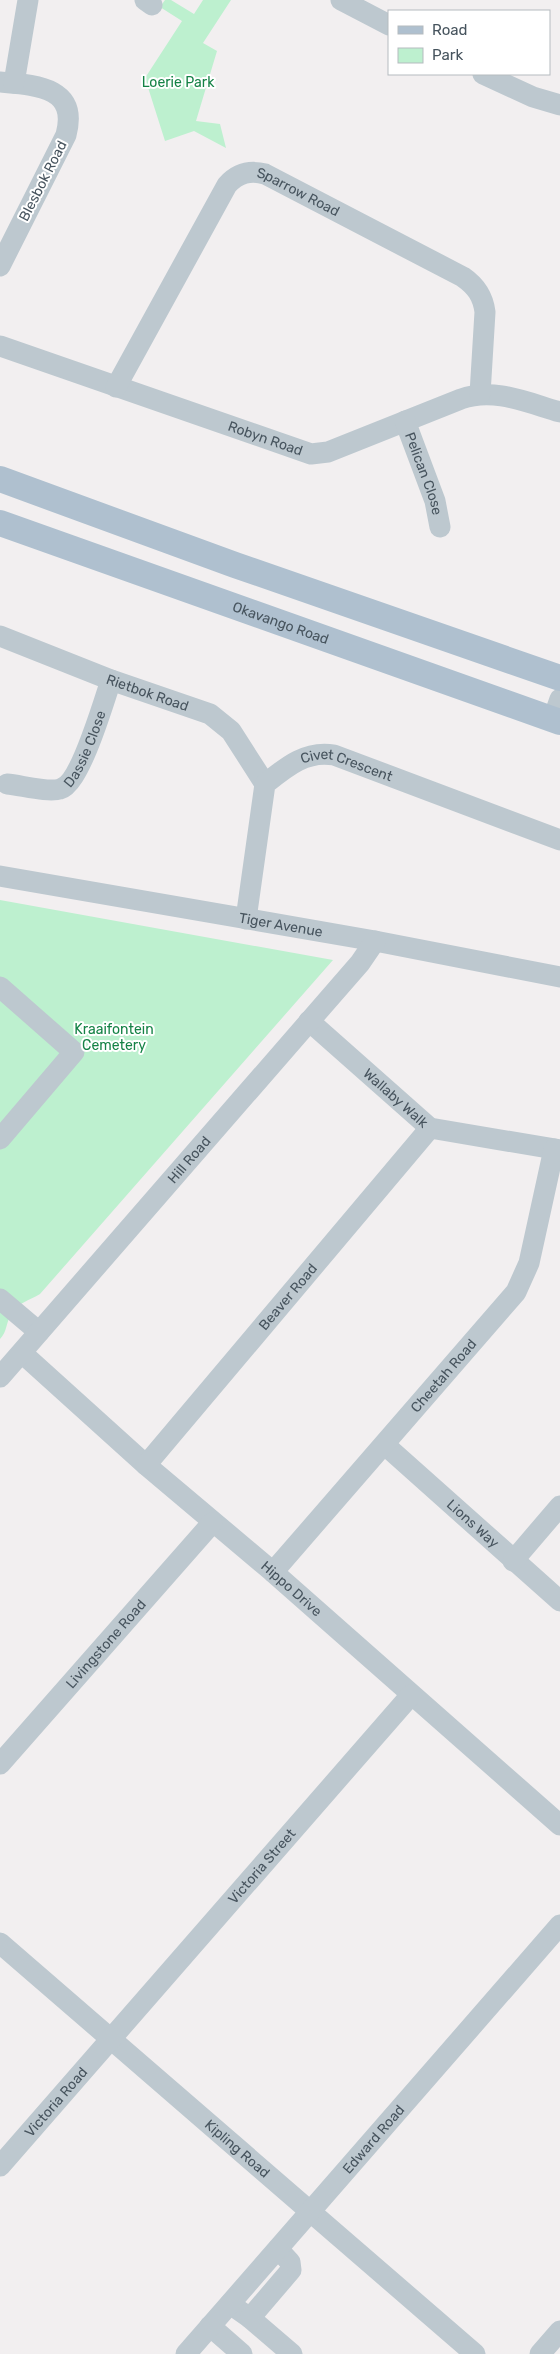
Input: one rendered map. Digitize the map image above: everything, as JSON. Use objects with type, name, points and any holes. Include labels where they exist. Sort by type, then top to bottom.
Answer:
[{"type":"main road","points":[[0,480],[244,568],[560,678]]},
{"type":"main road","name":"Okavango Road","points":[[0,523],[558,713]]},
{"type":"street","points":[[7,82],[28,0]]},
{"type":"street","points":[[341,0],[388,24]]},
{"type":"street","points":[[484,75],[533,97],[560,105]]},
{"type":"street","name":"Blesbok Road","points":[[0,266],[69,127],[67,110],[64,103],[54,92],[40,86],[7,82]]},
{"type":"street","name":"Sparrow Road","points":[[116,387],[227,185],[238,175],[252,172],[274,179],[463,278],[475,287],[482,299],[486,312],[480,394]]},
{"type":"street","name":"Robyn Road","points":[[0,346],[311,454],[328,452],[461,398],[480,394],[497,395],[560,412]]},
{"type":"street","name":"Pelican Close","points":[[405,421],[436,501],[440,527]]},
{"type":"street","name":"Rietbok Road","points":[[0,636],[111,680],[197,708],[220,720],[231,731],[265,784]]},
{"type":"street","name":"Dassie Close","points":[[7,784],[56,790],[70,783],[80,767],[111,680]]},
{"type":"street","name":"Civet Crescent","points":[[265,784],[285,768],[313,754],[334,755],[560,840]]},
{"type":"street","points":[[246,919],[265,784]]},
{"type":"street","name":"Tiger Avenue","points":[[0,876],[376,941],[560,977]]},
{"type":"street","name":"Hill Road","points":[[0,1377],[360,963],[376,941]]},
{"type":"street","points":[[0,987],[74,1052],[0,1139]]},
{"type":"street","name":"Wallaby Walk","points":[[309,1021],[430,1128],[557,1150]]},
{"type":"street","name":"Beaver Road","points":[[146,1465],[430,1128]]},
{"type":"street","name":"Cheetah Road","points":[[274,1572],[516,1292],[529,1263],[557,1150]]},
{"type":"street","points":[[0,1299],[39,1332]]},
{"type":"street","name":"Hippo Drive","points":[[22,1353],[212,1523],[274,1572],[560,1825]]},
{"type":"street","name":"Lions Way","points":[[385,1445],[560,1601]]},
{"type":"street","points":[[513,1561],[560,1506]]},
{"type":"street","name":"Livingstone Road","points":[[0,1764],[212,1523]]},
{"type":"street","name":"Victoria Street","points":[[112,2039],[411,1695]]},
{"type":"street","name":"Edward Road","points":[[186,2354],[560,1925]]},
{"type":"street","name":"Kipling Road","points":[[0,1943],[475,2354]]},
{"type":"street","name":"Victoria Road","points":[[0,2166],[112,2039]]},
{"type":"street","points":[[250,2318],[291,2270],[290,2262],[278,2249]]},
{"type":"street","points":[[230,2304],[250,2318],[292,2354]]},
{"type":"street","points":[[210,2326],[242,2354]]},
{"type":"street","points":[[540,2354],[560,2331]]},
{"type":"green space","name":"Loerie Park","points":[[165,0],[171,0],[194,14],[203,0],[231,0],[203,43],[217,51],[196,121],[220,124],[226,148],[194,131],[165,141],[145,78],[182,21],[160,7]]},
{"type":"green space","name":"Kraaifontein Cemetery","points":[[0,900],[333,960],[40,1294],[13,1311],[0,1339]]}]
